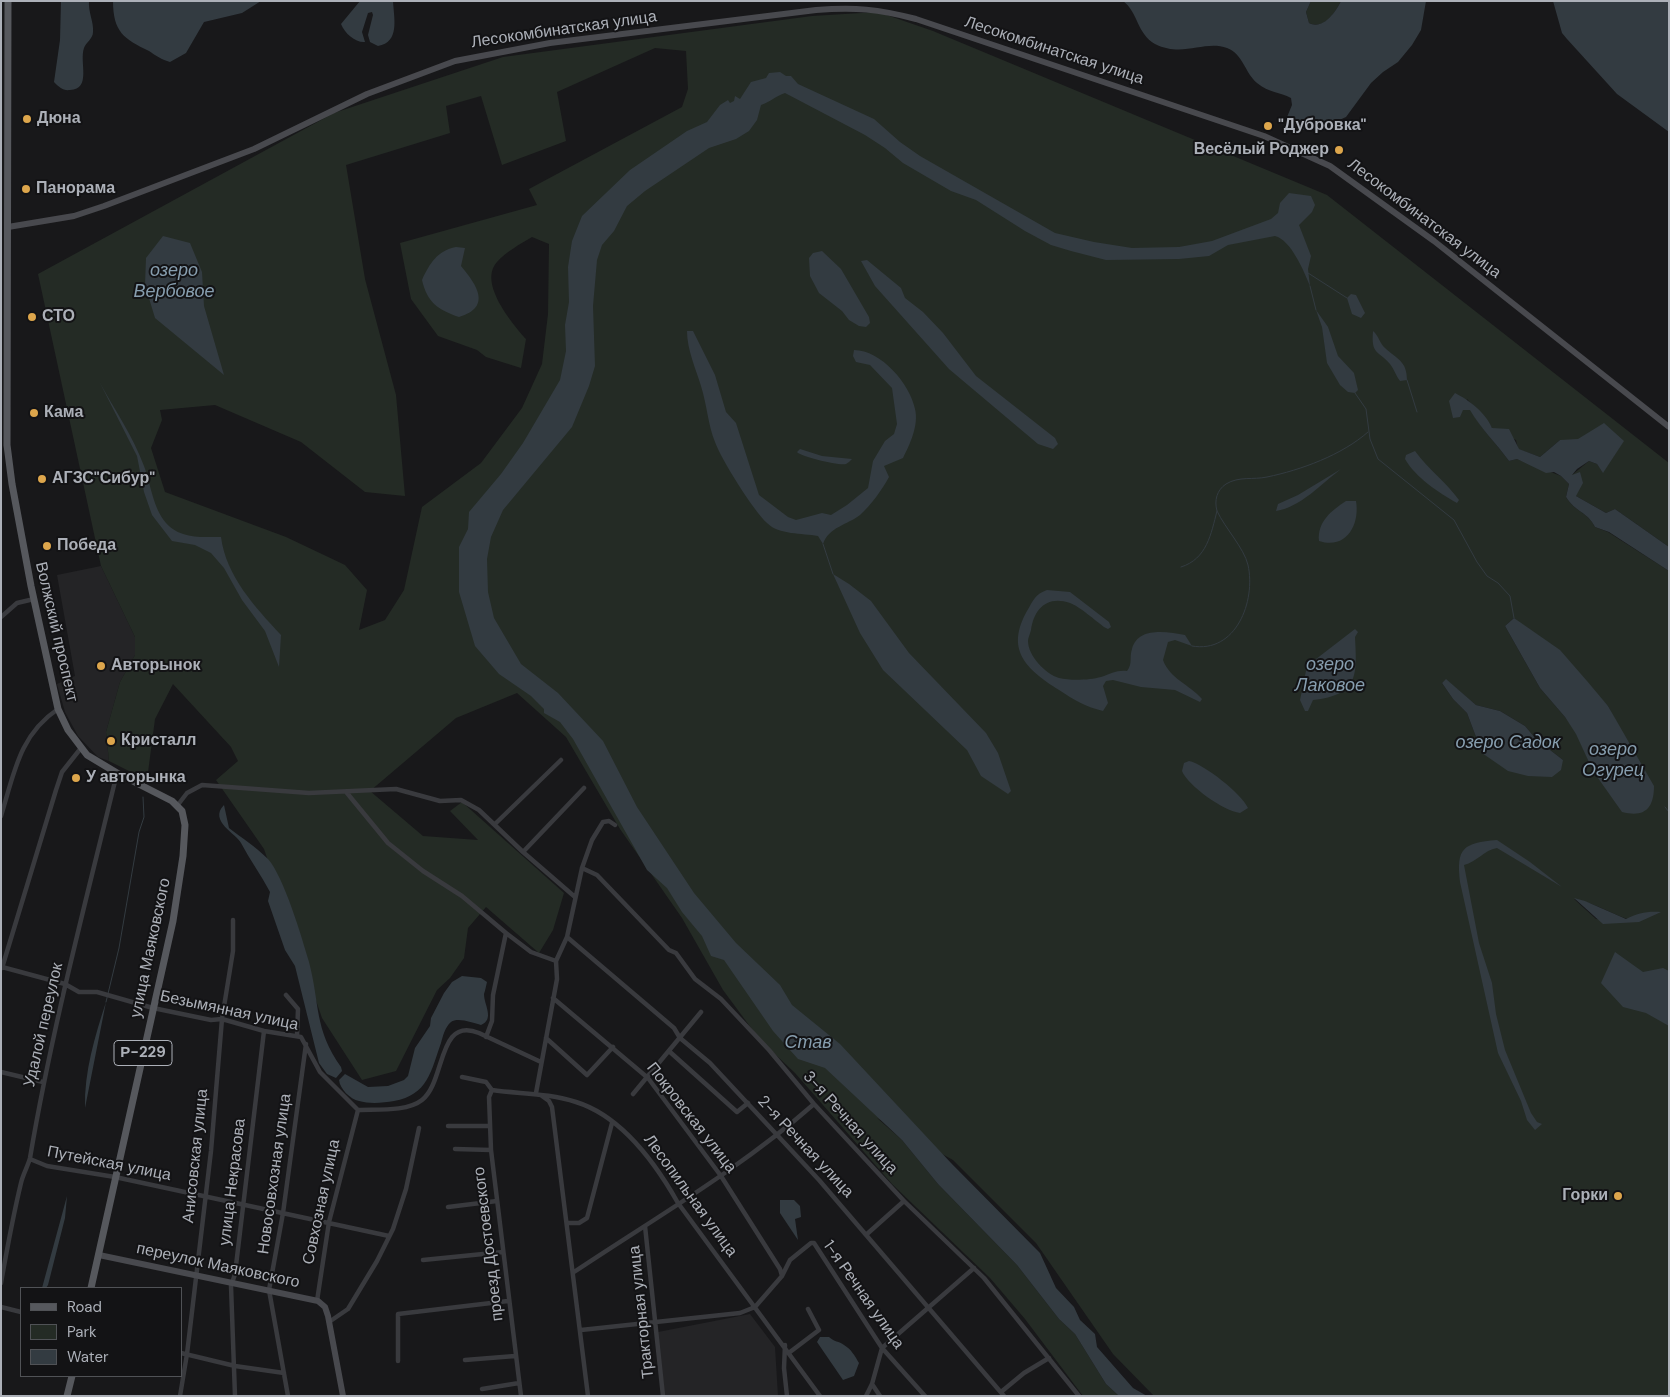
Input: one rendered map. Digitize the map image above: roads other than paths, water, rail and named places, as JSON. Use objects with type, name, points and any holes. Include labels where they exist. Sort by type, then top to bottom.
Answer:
[{"type":"main road","name":"Волжский проспект","points":[[8,1],[5,22],[4,443],[34,599],[58,709],[81,748],[93,760],[162,795],[177,806],[184,817]]},
{"type":"main road","name":"улица Маяковского","points":[[91,1287],[173,921],[183,856],[184,817]]},
{"type":"main road","points":[[68,1396],[72,1377]]},
{"type":"street","name":"Лесокомбинатская улица","points":[[5,228],[74,216],[104,206],[254,149],[367,94],[455,61],[550,43],[806,12],[849,8],[881,10],[925,22],[1264,136],[1330,166],[1434,241],[1669,427]]},
{"type":"street","points":[[1,617],[17,603],[34,599]]},
{"type":"street","points":[[1,816],[26,740],[49,715],[58,709]]},
{"type":"street","points":[[2,968],[62,772],[81,748]]},
{"type":"street","points":[[495,824],[561,760]]},
{"type":"street","name":"Удалой переулок","points":[[1,1283],[22,1176],[30,1159],[43,1082],[65,984],[117,773]]},
{"type":"street","points":[[177,806],[187,793],[202,784],[309,793],[348,793],[396,789],[440,801],[461,800],[480,810],[523,852],[574,897]]},
{"type":"street","points":[[523,852],[584,788]]},
{"type":"street","points":[[348,793],[388,843],[423,871],[462,896],[531,952],[556,961]]},
{"type":"street","points":[[536,1093],[557,978],[556,961],[567,937],[574,897],[582,868],[592,840],[603,822],[609,821],[615,825]]},
{"type":"street","name":"3-я Речная улица","points":[[582,868],[597,875],[669,950],[676,954],[696,979],[707,990],[721,999],[769,1050],[814,1104],[904,1201],[974,1268],[1079,1396]]},
{"type":"street","name":"Анисовская улица","points":[[180,1396],[187,1354],[210,1151],[222,1019],[233,951],[233,920]]},
{"type":"street","points":[[486,1037],[492,1021],[493,995],[506,933]]},
{"type":"street","name":"2-я Речная улица","points":[[567,937],[674,1028],[680,1038],[710,1063],[867,1234],[1002,1394]]},
{"type":"street","points":[[1,940],[9,942]]},
{"type":"street","name":"Безымянная улица","points":[[2,968],[65,984],[79,992],[97,992],[153,1008],[210,1020],[222,1019],[264,1031],[297,1036],[306,1044]]},
{"type":"street","points":[[286,995],[298,1009],[297,1036]]},
{"type":"street","name":"Покровская улица","points":[[553,998],[648,1078],[721,1176],[780,1269],[782,1276]]},
{"type":"street","points":[[633,1094],[670,1052],[701,1012]]},
{"type":"street","points":[[306,1044],[320,1072],[358,1110],[406,1106],[422,1100],[432,1087],[455,1032],[470,1029],[541,1062]]},
{"type":"street","name":"улица Некрасова","points":[[235,1396],[231,1283],[235,1274],[264,1031]]},
{"type":"street","points":[[546,1038],[587,1075],[613,1047]]},
{"type":"street","name":"Новосовхозная улица","points":[[288,1396],[269,1290],[283,1213],[306,1044]]},
{"type":"street","points":[[670,1052],[737,1112],[748,1103]]},
{"type":"street","points":[[1,1072],[43,1082]]},
{"type":"street","name":"Лесопильная улица","points":[[462,1077],[486,1082],[492,1090],[536,1093],[542,1096],[578,1102],[595,1110],[636,1142],[664,1179],[678,1203],[785,1345],[820,1396]]},
{"type":"street","name":"проезд Достоевского","points":[[492,1090],[489,1097],[491,1150],[521,1396]]},
{"type":"street","points":[[542,1096],[550,1101],[552,1107],[568,1223],[588,1396]]},
{"type":"street","points":[[574,1272],[721,1176],[778,1136],[814,1104]]},
{"type":"street","name":"Совхозная улица","points":[[317,1301],[329,1222],[358,1110]]},
{"type":"street","points":[[568,1223],[579,1223],[587,1218],[612,1123]]},
{"type":"street","points":[[448,1126],[490,1126]]},
{"type":"street","points":[[344,1396],[329,1322],[348,1308],[377,1261],[393,1229],[406,1189],[419,1128]]},
{"type":"street","points":[[455,1149],[491,1150]]},
{"type":"street","name":"Путейская улица","points":[[30,1159],[47,1166],[115,1177],[204,1195],[389,1236]]},
{"type":"street","points":[[448,1207],[497,1201]]},
{"type":"street","points":[[867,1234],[904,1201]]},
{"type":"street","name":"Тракторная улица","points":[[645,1226],[663,1396]]},
{"type":"street","name":"1-я Речная улица","points":[[782,1276],[790,1260],[811,1242],[814,1243],[882,1348],[925,1396]]},
{"type":"street","points":[[423,1260],[503,1252]]},
{"type":"street","name":"переулок Маяковского","points":[[99,1255],[317,1301],[323,1304],[329,1322]]},
{"type":"street","points":[[866,1396],[872,1384],[882,1348],[974,1268]]},
{"type":"street","points":[[581,1330],[656,1324],[740,1313],[755,1307],[782,1276]]},
{"type":"street","points":[[398,1361],[398,1314],[508,1301]]},
{"type":"street","points":[[1,1306],[20,1312]]},
{"type":"street","points":[[784,1363],[791,1354],[818,1330],[808,1309]]},
{"type":"street","points":[[785,1345],[784,1363],[787,1396]]},
{"type":"street","points":[[182,1353],[235,1366],[284,1373]]},
{"type":"street","points":[[465,1360],[515,1356]]},
{"type":"street","points":[[1002,1394],[1024,1373],[1049,1358]]},
{"type":"street","points":[[482,1388],[519,1383]]},
{"type":"street","points":[[872,1384],[880,1396]]},
{"type":"water","points":[[61,1],[89,1],[93,28],[92,37],[84,48],[83,80],[81,85],[70,90],[59,87],[54,82],[60,40]]},
{"type":"water","points":[[113,1],[261,1],[242,13],[204,22],[186,53],[170,62],[161,59],[122,33],[115,20]]},
{"type":"water","points":[[360,1],[393,1],[393,35],[385,44],[378,46],[370,42],[368,35],[372,12],[368,13],[362,32],[365,42],[355,39],[343,28],[341,24]]},
{"type":"water","points":[[1123,1],[1311,1],[1306,12],[1309,23],[1314,25],[1328,19],[1341,1],[1426,1],[1421,30],[1412,45],[1398,62],[1371,83],[1346,117],[1326,126],[1306,130],[1290,130],[1285,122],[1292,105],[1291,98],[1266,89],[1257,83],[1232,51],[1218,46],[1175,49],[1155,44],[1145,35],[1132,11]]},
{"type":"water","points":[[1553,1],[1669,1],[1669,132],[1617,94],[1567,39],[1562,33]]},
{"type":"water","name":"Став","points":[[780,72],[786,76],[791,76],[798,84],[874,119],[900,142],[920,156],[1055,233],[1132,248],[1179,247],[1212,241],[1271,219],[1278,213],[1280,203],[1289,193],[1311,196],[1315,205],[1312,212],[1299,225],[1311,256],[1308,269],[1310,286],[1292,250],[1286,243],[1275,236],[1228,245],[1209,256],[1179,259],[1106,260],[1051,245],[976,200],[951,191],[903,163],[865,135],[785,93],[782,94],[761,105],[757,120],[749,131],[736,139],[709,148],[645,191],[627,206],[614,231],[602,245],[597,260],[593,306],[595,366],[589,386],[572,427],[503,510],[491,537],[487,559],[488,592],[494,618],[521,664],[558,693],[603,741],[637,807],[694,893],[736,943],[780,985],[792,1005],[840,1044],[951,1163],[1040,1253],[1056,1288],[1074,1307],[1080,1320],[1095,1334],[1097,1347],[1133,1388],[1147,1396],[1119,1396],[1106,1384],[1075,1334],[1059,1319],[1017,1265],[938,1184],[902,1140],[825,1068],[798,1059],[773,1031],[724,960],[711,956],[702,936],[682,912],[667,888],[647,870],[573,739],[560,722],[544,713],[544,709],[531,696],[499,674],[475,646],[459,592],[459,547],[468,529],[469,512],[501,474],[523,443],[560,380],[566,351],[565,325],[569,302],[568,267],[572,241],[582,216],[630,170],[687,131],[707,122],[720,105],[728,100],[730,103],[734,101],[735,96],[740,99],[751,82],[766,78],[769,73]]},
{"type":"water","name":"озеро Вербовое","points":[[163,236],[190,243],[202,272],[204,306],[224,375],[155,318],[145,285],[146,258]]},
{"type":"water","points":[[456,247],[465,248],[461,266],[476,287],[479,301],[476,307],[469,313],[459,317],[439,308],[430,300],[422,280],[428,268],[439,255]]},
{"type":"water","points":[[822,251],[841,269],[869,317],[870,323],[866,327],[859,326],[849,320],[842,311],[819,293],[810,276],[809,258],[813,253]]},
{"type":"water","points":[[867,260],[901,288],[905,298],[923,312],[943,333],[976,376],[1055,438],[1058,444],[1053,449],[1038,444],[949,369],[875,286],[861,261]]},
{"type":"water","points":[[1351,294],[1356,295],[1365,313],[1361,318],[1352,314],[1347,298]]},
{"type":"water","points":[[1316,310],[1328,327],[1338,356],[1354,373],[1358,390],[1355,393],[1348,392],[1340,385],[1327,363],[1322,327]]},
{"type":"water","points":[[687,331],[693,331],[715,375],[726,412],[736,423],[759,495],[788,517],[796,520],[822,513],[831,515],[868,488],[873,461],[885,441],[894,434],[897,424],[892,388],[870,365],[856,362],[853,356],[854,350],[874,356],[884,362],[901,379],[912,399],[916,415],[915,428],[903,458],[884,466],[889,477],[876,497],[860,515],[829,534],[823,544],[818,536],[784,532],[772,527],[761,516],[738,484],[718,450],[713,435],[703,393],[690,352]]},
{"type":"water","points":[[1373,331],[1383,346],[1403,364],[1407,380],[1400,381],[1390,364],[1376,351],[1373,344]]},
{"type":"water","points":[[99,381],[134,444],[144,466],[155,503],[166,523],[178,532],[192,536],[221,537],[224,551],[235,578],[252,602],[281,635],[279,667],[265,631],[242,600],[224,568],[211,553],[195,545],[172,541],[152,515],[144,492],[137,456]]},
{"type":"water","points":[[1455,393],[1466,399],[1486,417],[1492,428],[1509,429],[1519,449],[1540,457],[1560,440],[1578,439],[1604,423],[1624,441],[1603,473],[1597,464],[1589,461],[1577,469],[1572,475],[1580,472],[1583,483],[1576,496],[1606,513],[1615,509],[1669,547],[1669,571],[1609,532],[1595,527],[1566,497],[1569,484],[1561,476],[1554,472],[1546,473],[1517,459],[1509,461],[1470,410],[1463,410],[1460,417],[1453,418],[1449,401]]},
{"type":"water","points":[[800,449],[822,456],[852,459],[846,464],[842,464],[813,459],[797,452]]},
{"type":"water","points":[[1415,451],[1454,493],[1459,500],[1457,503],[1428,484],[1410,466],[1405,459],[1406,455]]},
{"type":"water","points":[[1341,469],[1302,500],[1285,509],[1276,511],[1278,504],[1298,495]]},
{"type":"water","points":[[1346,501],[1356,501],[1356,518],[1350,533],[1337,542],[1319,541],[1320,528],[1326,517]]},
{"type":"water","points":[[833,574],[871,601],[909,653],[986,733],[998,753],[1011,791],[1008,794],[981,776],[967,750],[883,670],[860,633]]},
{"type":"water","points":[[1047,590],[1070,592],[1109,622],[1111,627],[1108,629],[1104,627],[1083,610],[1070,603],[1062,601],[1048,602],[1035,616],[1028,641],[1034,658],[1049,673],[1059,678],[1080,680],[1127,671],[1130,665],[1132,649],[1140,637],[1154,632],[1185,635],[1192,646],[1175,640],[1168,642],[1163,660],[1166,667],[1175,677],[1202,699],[1200,702],[1175,690],[1141,687],[1113,680],[1106,681],[1103,686],[1108,703],[1103,711],[1080,703],[1047,682],[1022,657],[1018,637],[1021,625],[1033,601]]},
{"type":"water","name":"озеро Огурец","points":[[1514,618],[1560,650],[1608,706],[1654,786],[1654,794],[1647,810],[1637,814],[1622,812],[1593,771],[1576,734],[1565,717],[1540,688],[1505,626]]},
{"type":"water","name":"озеро Лаковое","points":[[1355,629],[1358,632],[1355,637],[1356,662],[1352,681],[1347,688],[1339,693],[1313,700],[1308,711],[1305,711],[1300,700],[1307,666]]},
{"type":"water","name":"озеро Садок","points":[[1446,679],[1476,705],[1500,711],[1525,726],[1536,739],[1563,760],[1561,770],[1552,777],[1528,776],[1508,771],[1482,753],[1467,713],[1453,699],[1442,683]]},
{"type":"water","points":[[1189,761],[1196,763],[1222,780],[1238,795],[1248,808],[1240,813],[1225,808],[1207,797],[1191,784],[1182,771],[1184,763]]},
{"type":"water","points":[[224,805],[229,828],[268,859],[286,893],[309,962],[322,1028],[332,1053],[341,1067],[342,1071],[336,1078],[327,1074],[319,1063],[295,966],[285,950],[268,901],[270,892],[241,843],[221,822],[219,816]]},
{"type":"water","points":[[1497,840],[1530,862],[1562,887],[1497,848],[1464,865],[1479,943],[1492,983],[1496,1014],[1505,1050],[1531,1113],[1537,1122],[1542,1124],[1535,1130],[1527,1120],[1521,1101],[1498,1053],[1460,882],[1459,862],[1464,849],[1476,843]]},
{"type":"water","points":[[1574,898],[1626,919],[1643,913],[1661,912],[1639,922],[1603,924]]},
{"type":"water","points":[[1615,952],[1643,972],[1663,968],[1669,971],[1669,1026],[1646,1013],[1623,1007],[1601,983]]},
{"type":"water","points":[[462,976],[481,978],[487,982],[484,998],[488,1011],[487,1019],[481,1025],[458,1020],[449,1024],[444,1032],[431,1072],[421,1087],[405,1098],[381,1103],[359,1101],[346,1093],[341,1087],[339,1080],[345,1074],[368,1087],[388,1086],[404,1080],[408,1076],[415,1048],[430,1026],[431,1018],[444,993],[452,982]]},
{"type":"water","points":[[106,1002],[85,1108],[88,1068]]},
{"type":"water","points":[[67,1196],[65,1218],[48,1285],[42,1287]]},
{"type":"water","points":[[780,1200],[794,1200],[800,1206],[801,1217],[795,1219],[798,1240],[780,1213]]},
{"type":"water","points":[[820,1337],[829,1337],[851,1351],[859,1363],[854,1376],[843,1380],[817,1342]]},
{"type":"waterway","points":[[1308,273],[1347,298]]},
{"type":"waterway","points":[[1310,286],[1316,310]]},
{"type":"waterway","points":[[1407,380],[1417,412]]},
{"type":"waterway","points":[[1355,393],[1366,409],[1370,439],[1378,459],[1454,520],[1477,562],[1487,576],[1498,583],[1510,596],[1514,618]]},
{"type":"waterway","points":[[1192,646],[1207,646],[1220,642],[1231,633],[1240,622],[1249,594],[1250,579],[1246,558],[1217,511],[1216,499],[1220,489],[1236,480],[1262,478],[1307,466],[1346,448],[1368,432]]},
{"type":"waterway","points":[[1181,567],[1190,563],[1202,552],[1210,537],[1217,511]]},
{"type":"waterway","points":[[823,544],[833,574]]},
{"type":"waterway","points":[[106,1002],[119,948],[139,832],[144,817],[143,797]]},
{"type":"waterway","points":[[1665,807],[1669,812]]},
{"type":"place","name":"Дюна","points":[[27,119]]},
{"type":"place","name":"\"Дубровка\"","points":[[1268,126]]},
{"type":"place","name":"Весёлый Роджер","points":[[1339,150]]},
{"type":"place","name":"Панорама","points":[[26,189]]},
{"type":"place","name":"СТО","points":[[32,317]]},
{"type":"place","name":"Кама","points":[[34,413]]},
{"type":"place","name":"АГЗС\"Сибур\"","points":[[42,479]]},
{"type":"place","name":"Победа","points":[[47,546]]},
{"type":"place","name":"Авторынок","points":[[101,666]]},
{"type":"place","name":"Кристалл","points":[[111,741]]},
{"type":"place","name":"У авторынка","points":[[76,778]]},
{"type":"place","name":"Горки","points":[[1618,1196]]}]
